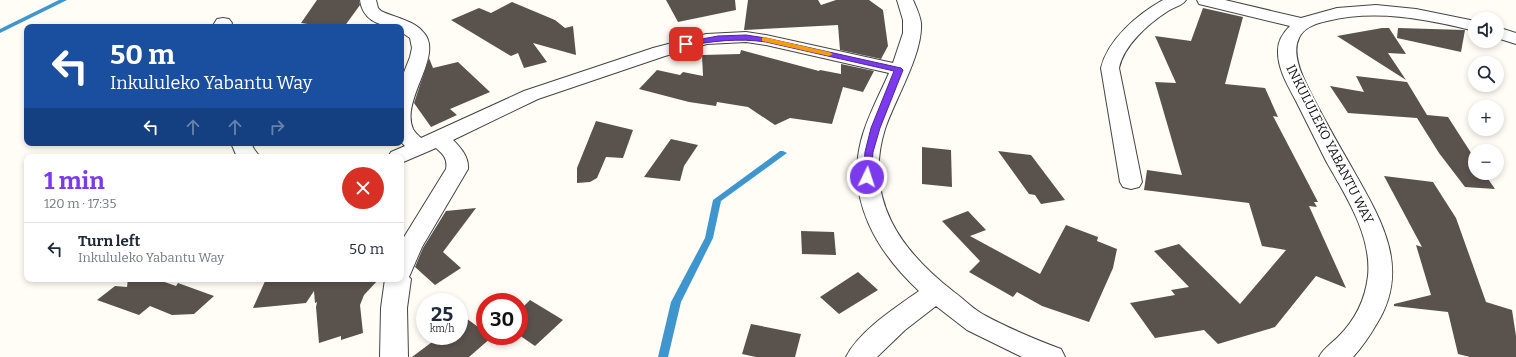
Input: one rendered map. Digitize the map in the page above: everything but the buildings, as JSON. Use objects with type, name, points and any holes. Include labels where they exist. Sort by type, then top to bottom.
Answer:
[{"type":"street","points":[[368,0],[370,11],[378,17],[396,24]]},
{"type":"street","points":[[905,0],[912,24],[910,41],[875,128],[869,152],[867,177],[873,206],[887,235],[903,259],[936,292],[975,322],[1025,347],[1050,357]]},
{"type":"street","points":[[1131,182],[1110,68],[1112,58],[1129,35],[1164,6],[1178,0]]},
{"type":"street","points":[[1205,0],[1302,24]]},
{"type":"street","name":"INKULULEKO YABANTU WAY","points":[[1333,357],[1356,334],[1375,306],[1381,278],[1379,249],[1370,222],[1299,88],[1288,60],[1286,48],[1288,40],[1293,32],[1302,24],[1335,13],[1393,6],[1468,24]]},
{"type":"street","points":[[404,27],[415,31],[420,37],[422,45],[404,102]]},
{"type":"street","points":[[1504,35],[1516,39]]},
{"type":"street","points":[[404,155],[552,86],[659,52],[706,40],[735,37],[766,40],[899,70]]},
{"type":"street","points":[[404,131],[454,154],[458,162],[457,169],[410,247],[404,262]]},
{"type":"street","points":[[394,357],[392,326],[397,282]]},
{"type":"street","points":[[860,357],[892,324],[936,292]]},
{"type":"waterway","points":[[0,31],[64,0]]},
{"type":"waterway","points":[[663,357],[676,302],[709,238],[717,200],[783,153]]},
{"type":"slow traffic","points":[[764,40],[829,54]]},
{"type":"route","points":[[686,44],[718,38],[746,37],[766,40],[899,70],[875,128],[869,152],[867,177]]}]
